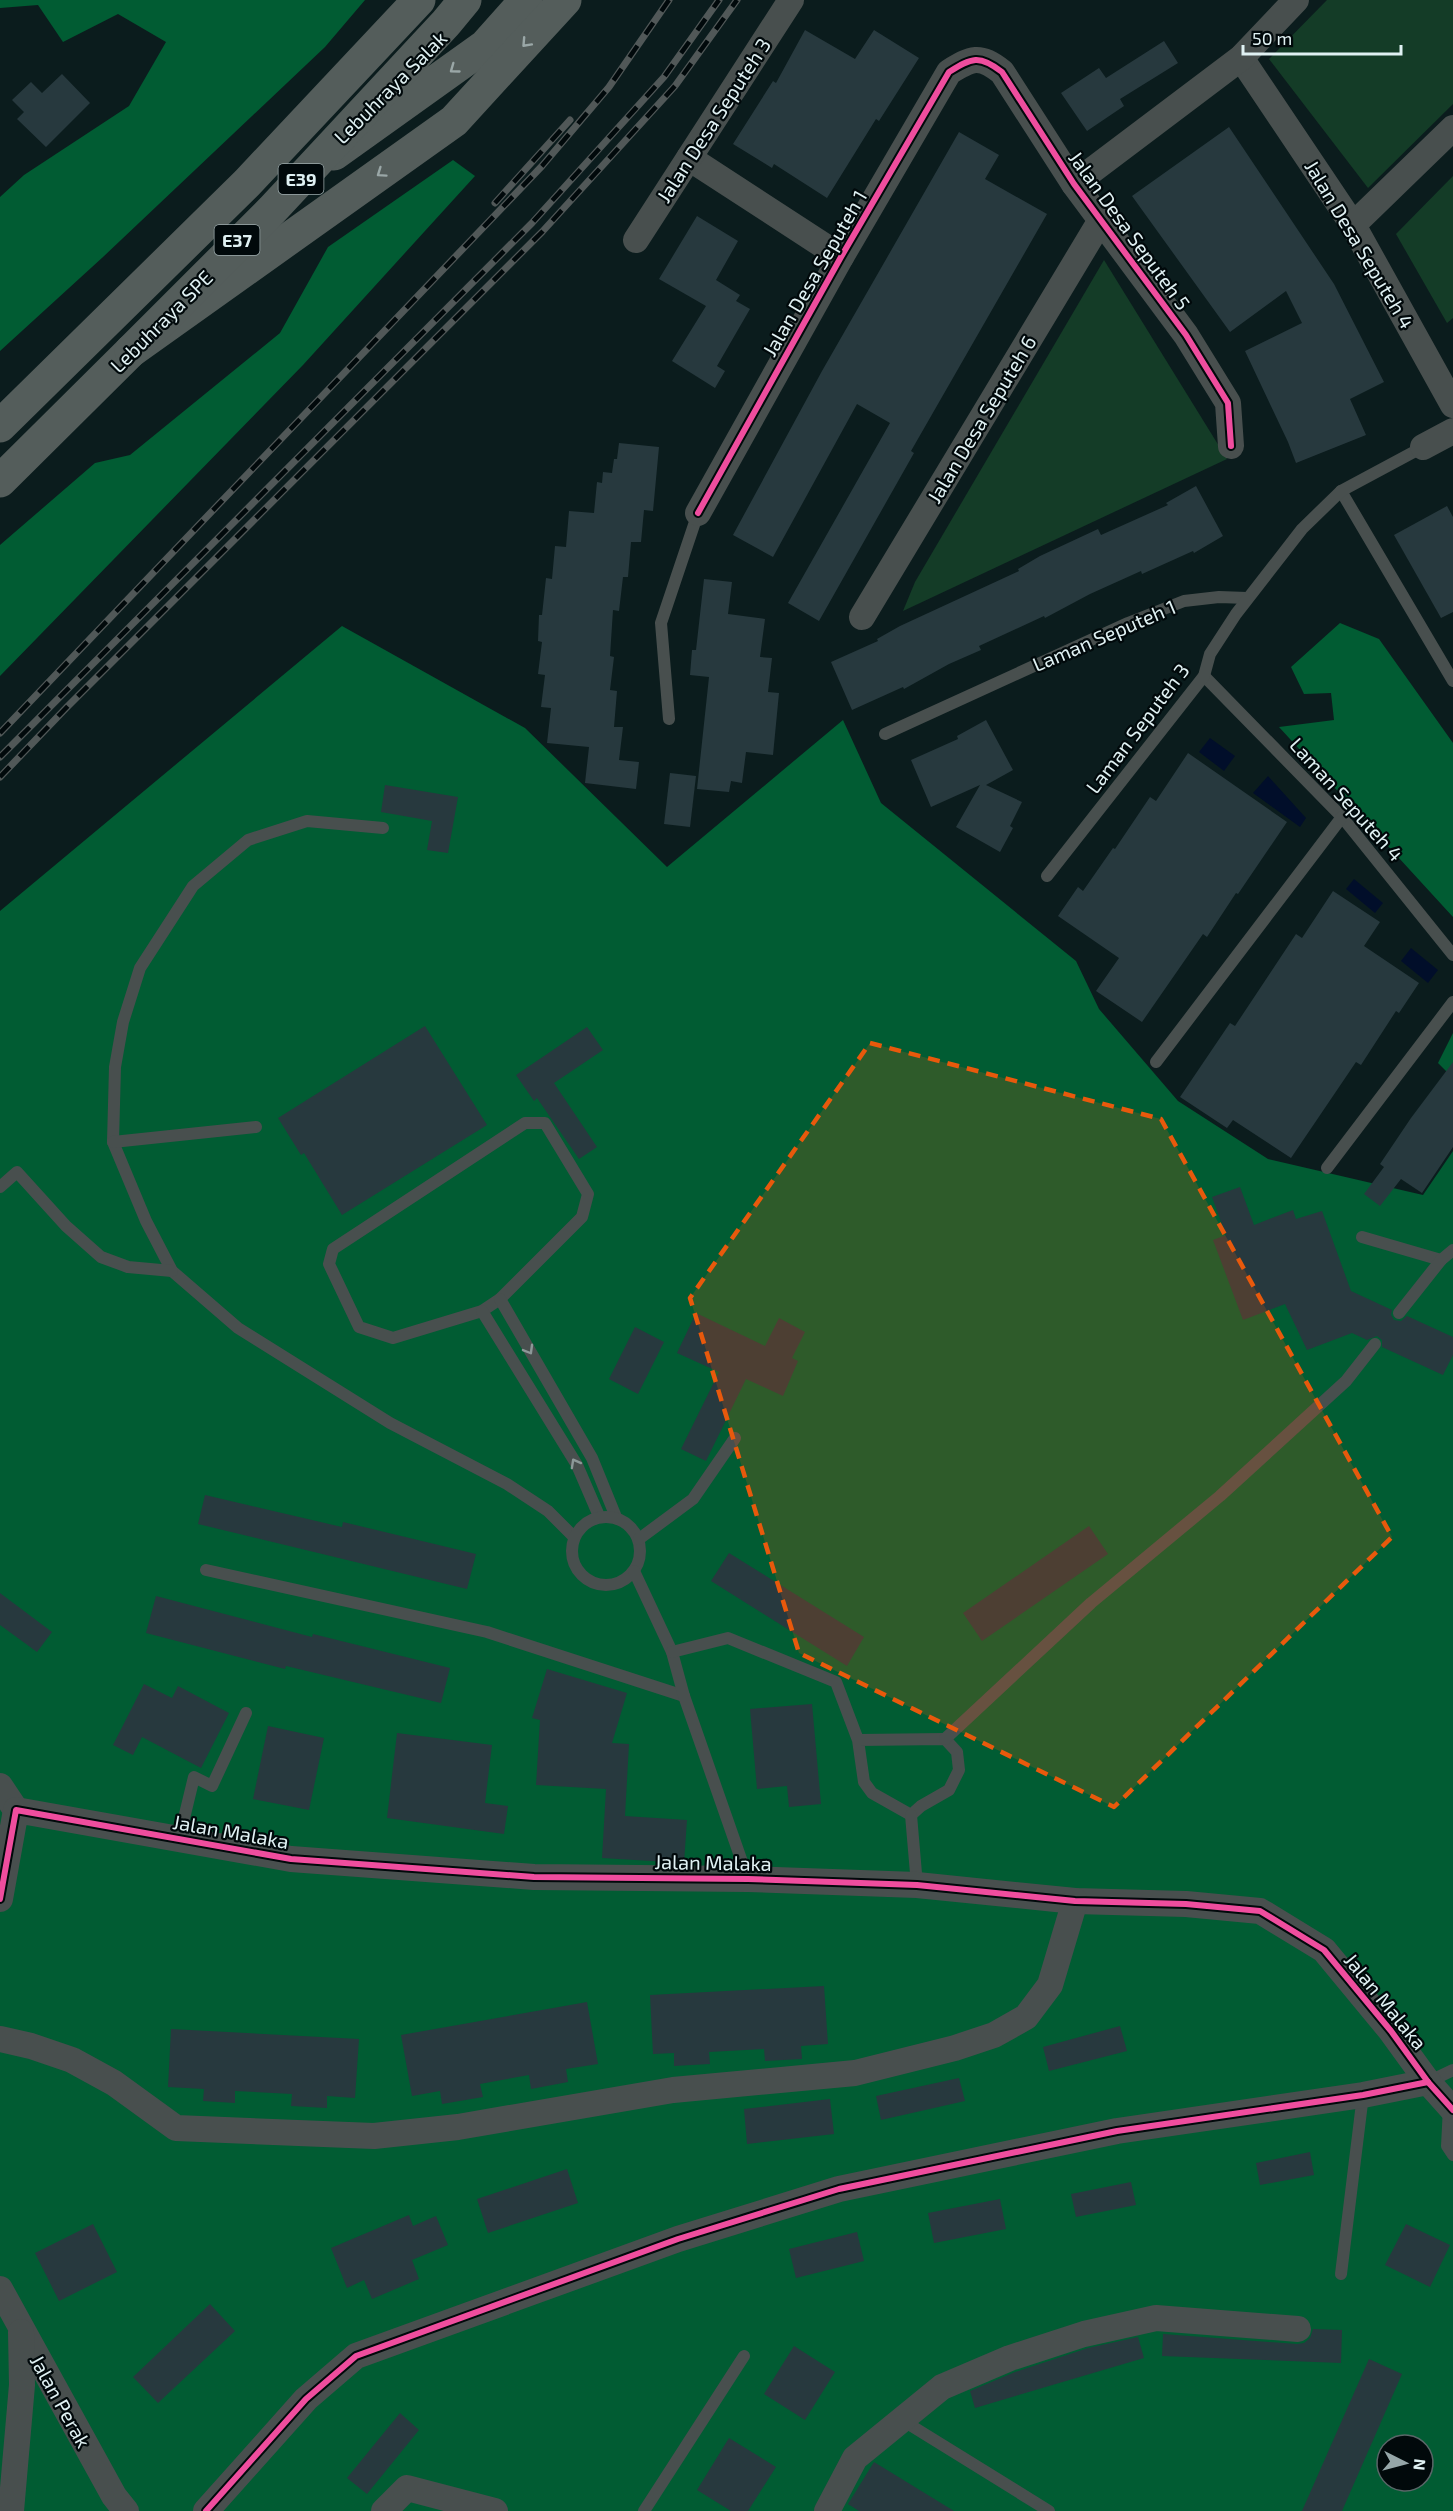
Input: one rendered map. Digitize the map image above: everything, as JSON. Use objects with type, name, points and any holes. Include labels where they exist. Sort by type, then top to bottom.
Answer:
[{"type":"highway","name":"E37","points":[[0,397],[411,0]]},
{"type":"highway","name":"Lebuhraya SPE","points":[[0,426],[247,183],[419,0]]},
{"type":"highway","name":"Lebuhraya SPE","points":[[0,481],[272,210],[465,0]]},
{"type":"highway","name":"Lebuhraya Salak","points":[[0,481],[292,184],[390,89],[475,0]]},
{"type":"highway","points":[[292,184],[485,46],[526,0]]},
{"type":"highway","points":[[131,351],[454,121],[565,0]]},
{"type":"street","name":"Jalan Desa Seputeh 3","points":[[636,240],[791,0]]},
{"type":"street","points":[[1074,184],[1241,58],[1296,0]]},
{"type":"street","name":"Jalan Desa Seputeh 4","points":[[1241,58],[1353,225],[1453,405]]},
{"type":"street","name":"Jalan Desa Seputeh 5","points":[[969,60],[987,60],[1002,72],[1074,184],[1186,335],[1228,403],[1231,446]]},
{"type":"street","name":"Jalan Desa Seputeh 1","points":[[698,513],[840,257],[949,72],[969,60]]},
{"type":"street","points":[[1353,225],[1453,128]]},
{"type":"street","points":[[689,158],[840,257]]},
{"type":"street","name":"Jalan Desa Seputeh 6","points":[[862,617],[1101,220]]},
{"type":"street","points":[[1424,447],[1453,431]]},
{"type":"street","points":[[0,1786],[16,1810],[0,1899]]},
{"type":"street","name":"Jalan Malaka","points":[[16,1810],[291,1859],[534,1877],[748,1879],[917,1885],[1076,1901],[1186,1904],[1260,1911],[1323,1950],[1391,2031],[1428,2082],[1451,2108]]},
{"type":"street","points":[[0,2039],[31,2046],[72,2060],[114,2083],[176,2128],[374,2136],[458,2127],[673,2090],[855,2073],[955,2048],[994,2035],[1026,2017],[1050,1985],[1076,1901]]},
{"type":"street","points":[[206,2511],[306,2399],[356,2356],[678,2239],[839,2189],[1117,2131],[1363,2095],[1428,2082]]},
{"type":"street","name":"Jalan Perak","points":[[0,2289],[114,2496],[126,2511]]},
{"type":"street","points":[[827,2511],[855,2458],[942,2386],[1010,2358],[1084,2334],[1156,2318],[1298,2329]]},
{"type":"street","points":[[11,2511],[22,2385],[21,2326]]},
{"type":"street","points":[[384,2511],[407,2488],[495,2511]]},
{"type":"lane","points":[[1247,598],[1302,529],[1341,491],[1424,447]]},
{"type":"lane","points":[[1341,491],[1453,681]]},
{"type":"lane","name":"Jalan Desa Seputeh 1","points":[[669,718],[661,623],[698,513]]},
{"type":"lane","name":"Laman Seputeh 1","points":[[885,734],[1128,622],[1184,600],[1219,597],[1247,598]]},
{"type":"lane","name":"Laman Seputeh 3","points":[[1047,876],[1204,676],[1210,654],[1247,598]]},
{"type":"lane","name":"Laman Seputeh 4","points":[[1204,676],[1342,816],[1453,955]]},
{"type":"lane","points":[[1156,1062],[1342,816]]},
{"type":"lane","points":[[383,828],[307,821],[248,840],[193,886],[140,968],[126,1011],[115,1067],[113,1143],[146,1221],[172,1271],[238,1328],[390,1423],[507,1485],[548,1511],[574,1537]]},
{"type":"lane","points":[[1327,1168],[1453,1002]]},
{"type":"lane","points":[[525,1123],[545,1123],[588,1194],[582,1217],[500,1299],[482,1311],[393,1338],[359,1327],[329,1264],[333,1249],[525,1123]]},
{"type":"lane","points":[[113,1143],[256,1127]]},
{"type":"lane","points":[[0,1187],[17,1172],[66,1226],[101,1257],[128,1267],[172,1271]]},
{"type":"lane","points":[[1362,1237],[1441,1260]]},
{"type":"lane","points":[[1399,1313],[1441,1260],[1453,1250]]},
{"type":"lane","points":[[500,1299],[591,1458],[616,1517]]},
{"type":"lane","points":[[482,1311],[577,1465],[599,1516]]},
{"type":"lane","points":[[858,1740],[945,1739],[1090,1603],[1220,1496],[1321,1404],[1346,1381],[1375,1344]]},
{"type":"lane","points":[[639,1539],[693,1499],[735,1438]]},
{"type":"lane","points":[[599,1516],[616,1517],[631,1525],[639,1539],[641,1556],[634,1571],[622,1582],[605,1586],[589,1581],[577,1570],[572,1553],[574,1537],[584,1524],[599,1516]]},
{"type":"lane","points":[[206,1570],[488,1632],[684,1696]]},
{"type":"lane","points":[[634,1571],[672,1652],[684,1696],[748,1879]]},
{"type":"lane","points":[[672,1652],[728,1638],[836,1682],[858,1740],[864,1782],[872,1793],[911,1815]]},
{"type":"lane","points":[[179,1839],[194,1777],[212,1786],[246,1713]]},
{"type":"lane","points":[[911,1815],[921,1806],[949,1790],[959,1770],[957,1752],[945,1739]]},
{"type":"lane","points":[[911,1815],[917,1885]]},
{"type":"lane","points":[[1428,2082],[1453,2070]]},
{"type":"lane","points":[[1341,2274],[1363,2095]]},
{"type":"lane","points":[[1451,2108],[1447,2146],[1453,2156]]},
{"type":"lane","points":[[644,2511],[744,2355]]},
{"type":"lane","points":[[902,2420],[1049,2511]]},
{"type":"highlighted area","points":[[870,1043],[1161,1119],[1392,1537],[1114,1807],[799,1653],[690,1298]]},
{"type":"green space","points":[[0,0],[365,0],[325,47],[0,351],[0,197],[24,175],[129,106],[166,42],[118,14],[63,42],[38,5],[0,8]]},
{"type":"green space","points":[[1327,0],[1453,0],[1453,104],[1368,188],[1269,59]]},
{"type":"green space","points":[[453,160],[475,176],[303,365],[0,676],[0,545],[95,463],[130,455],[280,333],[328,247]]},
{"type":"green space","points":[[1453,176],[1453,318],[1447,323],[1396,234]]},
{"type":"green space","points":[[1104,260],[1227,459],[903,611],[915,582]]},
{"type":"green space","points":[[1340,623],[1379,639],[1453,743],[1453,917],[1279,727],[1334,720],[1331,693],[1304,694],[1291,667]]},
{"type":"green space","points":[[342,626],[525,728],[667,867],[843,720],[881,803],[1076,961],[1099,1009],[1178,1101],[1268,1159],[1423,1195],[1453,1151],[1453,2511],[0,2511],[0,911]]},
{"type":"green space","points":[[1453,1033],[1453,1078],[1438,1063]]},
{"type":"water","points":[[1210,738],[1235,756],[1224,771],[1199,752]]},
{"type":"water","points":[[1268,776],[1306,818],[1300,827],[1253,793]]},
{"type":"water","points":[[1354,879],[1383,903],[1375,913],[1346,889]]},
{"type":"water","points":[[1411,948],[1438,970],[1428,983],[1401,961]]},
{"type":"building","points":[[805,30],[855,59],[874,30],[919,58],[879,121],[876,119],[827,198],[774,164],[772,168],[733,144],[773,81],[776,83]]},
{"type":"building","points":[[1164,41],[1178,63],[1120,99],[1124,106],[1087,131],[1061,93],[1099,68],[1106,78]]},
{"type":"building","points":[[62,74],[90,103],[46,147],[17,119],[24,112],[12,100],[31,82],[42,93]]},
{"type":"building","points":[[1229,127],[1334,284],[1384,382],[1350,399],[1366,435],[1296,463],[1245,351],[1302,323],[1286,291],[1230,332],[1132,196]]},
{"type":"building","points":[[959,132],[999,155],[985,179],[1047,214],[911,451],[914,453],[819,621],[788,603],[890,423],[857,404],[773,557],[733,535],[822,371]]},
{"type":"building","points":[[697,216],[738,241],[716,280],[740,295],[736,301],[750,309],[717,366],[725,371],[715,388],[672,361],[706,306],[659,279]]},
{"type":"building","points":[[619,443],[659,447],[653,511],[644,510],[641,542],[631,542],[628,577],[623,577],[619,611],[613,610],[610,656],[614,657],[610,690],[617,691],[614,727],[623,727],[619,760],[639,762],[636,789],[585,783],[589,747],[547,743],[551,708],[541,707],[545,675],[538,674],[542,642],[538,641],[539,615],[542,615],[546,578],[552,579],[555,546],[566,547],[569,511],[594,513],[597,482],[602,483],[603,472],[612,473]]},
{"type":"building","points":[[1196,486],[1223,536],[1194,553],[1193,551],[1142,574],[1141,571],[1045,618],[1044,616],[979,646],[981,650],[949,664],[904,689],[903,687],[852,710],[831,662],[878,641],[877,639],[900,626],[1019,571],[1018,569],[1040,556],[1098,529],[1101,535],[1168,505],[1166,503]]},
{"type":"building","points":[[1447,506],[1453,517],[1453,612],[1441,618],[1394,535]]},
{"type":"building","points":[[704,579],[732,582],[728,614],[765,619],[760,657],[772,658],[768,692],[779,693],[773,755],[746,752],[742,783],[731,781],[729,792],[697,789],[709,677],[690,675],[692,650],[696,650]]},
{"type":"building","points":[[986,720],[1013,770],[986,785],[1022,802],[1010,826],[1013,828],[1000,852],[956,827],[980,785],[931,807],[911,760],[958,739],[957,736]]},
{"type":"building","points":[[1188,753],[1287,822],[1207,937],[1203,934],[1142,1022],[1096,991],[1119,958],[1058,916],[1078,887],[1083,891],[1150,797],[1156,801]]},
{"type":"building","points":[[670,773],[696,776],[690,827],[664,824]]},
{"type":"building","points":[[385,785],[458,797],[448,853],[427,850],[432,821],[381,812]]},
{"type":"building","points":[[1333,891],[1380,922],[1364,946],[1419,983],[1399,1013],[1396,1011],[1361,1065],[1356,1062],[1291,1158],[1233,1120],[1227,1128],[1180,1097],[1230,1023],[1235,1026],[1296,934],[1302,938]]},
{"type":"building","points":[[425,1026],[487,1125],[342,1215],[304,1153],[301,1155],[278,1118]]},
{"type":"building","points":[[587,1027],[603,1050],[554,1083],[597,1147],[579,1159],[537,1098],[534,1101],[516,1075]]},
{"type":"building","points":[[1453,1062],[1453,1147],[1422,1193],[1401,1179],[1380,1206],[1364,1194],[1384,1167],[1380,1164],[1411,1118]]},
{"type":"building","points":[[1240,1187],[1254,1225],[1293,1210],[1296,1219],[1322,1211],[1351,1291],[1392,1310],[1391,1315],[1394,1320],[1401,1321],[1407,1316],[1453,1337],[1453,1355],[1443,1375],[1382,1347],[1382,1340],[1377,1336],[1367,1340],[1352,1333],[1307,1350],[1285,1304],[1243,1320],[1213,1240],[1226,1235],[1212,1197]]},
{"type":"building","points":[[696,1313],[765,1346],[779,1318],[805,1332],[792,1358],[798,1361],[783,1396],[746,1379],[706,1461],[681,1449],[719,1372],[677,1353]]},
{"type":"building","points":[[635,1327],[664,1342],[638,1394],[609,1379]]},
{"type":"building","points":[[205,1495],[342,1527],[343,1522],[476,1554],[467,1589],[198,1524]]},
{"type":"building","points":[[1089,1526],[1108,1554],[982,1641],[963,1613]]},
{"type":"building","points":[[729,1553],[864,1637],[847,1666],[711,1581]]},
{"type":"building","points":[[0,1593],[52,1632],[37,1652],[0,1625]]},
{"type":"building","points":[[156,1596],[312,1637],[313,1634],[450,1668],[441,1703],[286,1666],[285,1669],[146,1633]]},
{"type":"building","points":[[547,1669],[627,1693],[612,1743],[629,1744],[625,1816],[687,1820],[684,1863],[602,1858],[606,1789],[536,1785],[540,1720],[532,1718]]},
{"type":"building","points":[[144,1684],[172,1698],[178,1686],[229,1713],[201,1768],[142,1737],[133,1755],[113,1745]]},
{"type":"building","points":[[812,1704],[821,1804],[789,1807],[787,1786],[757,1789],[750,1709]]},
{"type":"building","points":[[268,1726],[324,1738],[309,1810],[253,1799]]},
{"type":"building","points":[[397,1733],[492,1745],[485,1803],[508,1806],[504,1834],[387,1818]]},
{"type":"building","points":[[824,1986],[828,2044],[801,2046],[802,2059],[765,2061],[764,2049],[709,2052],[710,2064],[674,2066],[674,2053],[653,2054],[650,1995]]},
{"type":"building","points":[[587,2002],[598,2064],[566,2069],[568,2082],[531,2089],[529,2075],[480,2084],[483,2097],[442,2104],[440,2091],[412,2096],[401,2035]]},
{"type":"building","points":[[1120,2026],[1127,2051],[1049,2071],[1043,2047]]},
{"type":"building","points":[[171,2029],[359,2039],[355,2098],[327,2096],[327,2108],[291,2106],[292,2094],[235,2091],[235,2103],[203,2101],[204,2089],[168,2087]]},
{"type":"building","points":[[959,2078],[965,2101],[881,2120],[876,2096]]},
{"type":"building","points":[[830,2099],[834,2134],[747,2144],[744,2109]]},
{"type":"building","points":[[1310,2152],[1314,2175],[1260,2185],[1256,2163]]},
{"type":"building","points":[[567,2169],[578,2203],[488,2233],[477,2199]]},
{"type":"building","points":[[1131,2182],[1136,2205],[1076,2217],[1071,2194]]},
{"type":"building","points":[[1000,2199],[1006,2229],[934,2243],[928,2213]]},
{"type":"building","points":[[409,2215],[413,2226],[436,2216],[448,2245],[412,2260],[419,2279],[372,2299],[364,2280],[347,2288],[331,2248]]},
{"type":"building","points":[[93,2224],[117,2272],[59,2301],[35,2253]]},
{"type":"building","points":[[1406,2224],[1450,2245],[1430,2287],[1385,2265]]},
{"type":"building","points":[[857,2232],[864,2261],[796,2278],[789,2249]]},
{"type":"building","points":[[210,2304],[235,2331],[158,2403],[133,2377]]},
{"type":"building","points":[[1313,2329],[1342,2330],[1341,2363],[1162,2356],[1163,2334],[1297,2344],[1304,2343],[1310,2338]]},
{"type":"building","points":[[1138,2337],[1144,2358],[975,2408],[970,2391],[1015,2372],[1088,2348]]},
{"type":"building","points":[[794,2346],[835,2372],[805,2420],[764,2394]]},
{"type":"building","points":[[1369,2359],[1402,2374],[1342,2511],[1302,2511]]},
{"type":"building","points":[[400,2413],[419,2430],[367,2494],[347,2478]]},
{"type":"building","points":[[729,2438],[776,2467],[748,2511],[731,2511],[697,2490]]},
{"type":"building","points":[[874,2462],[954,2511],[859,2511],[848,2504]]},
{"type":"railway","points":[[0,733],[542,166],[609,87],[669,0]]},
{"type":"railway","points":[[0,757],[532,223],[664,77],[719,0]]},
{"type":"railway","points":[[0,777],[67,707],[542,232],[675,86],[737,0]]},
{"type":"railway","points":[[495,203],[570,120]]},
{"type":"cycle path","points":[[698,513],[841,257],[949,72],[975,60],[987,62],[1002,72],[1074,184],[1186,335],[1228,403],[1231,446]]},
{"type":"cycle path","points":[[0,1899],[16,1810],[291,1859],[534,1877],[748,1879],[917,1885],[1075,1901],[1186,1904],[1260,1911],[1324,1950],[1391,2031],[1428,2082],[1453,2110]]},
{"type":"cycle path","points":[[206,2511],[306,2399],[356,2356],[678,2239],[839,2189],[1117,2131],[1363,2095],[1428,2082]]}]
